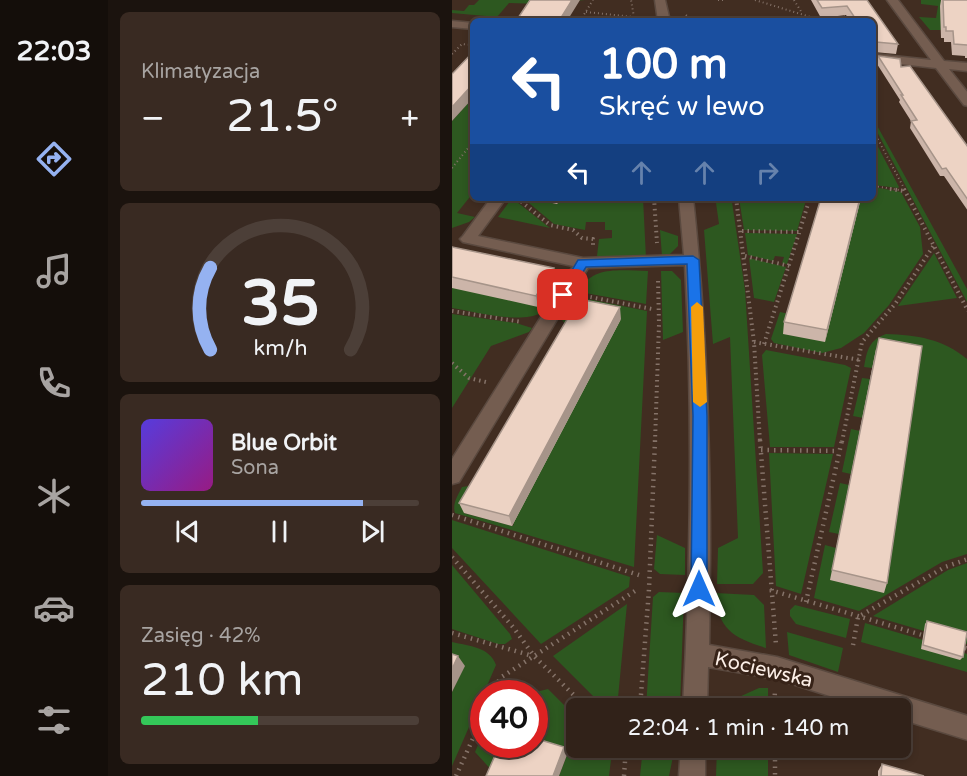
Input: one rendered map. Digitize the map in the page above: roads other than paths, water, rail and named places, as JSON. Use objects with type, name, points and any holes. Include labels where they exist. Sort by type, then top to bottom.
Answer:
[{"type":"street","points":[[660,0],[663,18]]},
{"type":"street","points":[[892,0],[968,102]]},
{"type":"street","points":[[452,24],[470,26]]},
{"type":"street","points":[[876,58],[968,67]]},
{"type":"street","points":[[460,237],[496,201]]},
{"type":"street","points":[[686,201],[693,260],[700,416],[696,698]]},
{"type":"street","points":[[460,237],[591,263],[693,260]]},
{"type":"street","points":[[452,476],[543,327],[591,263]]},
{"type":"street","name":"Kociewska","points":[[698,654],[777,668],[968,728]]},
{"type":"street","points":[[692,776],[693,758]]}]
